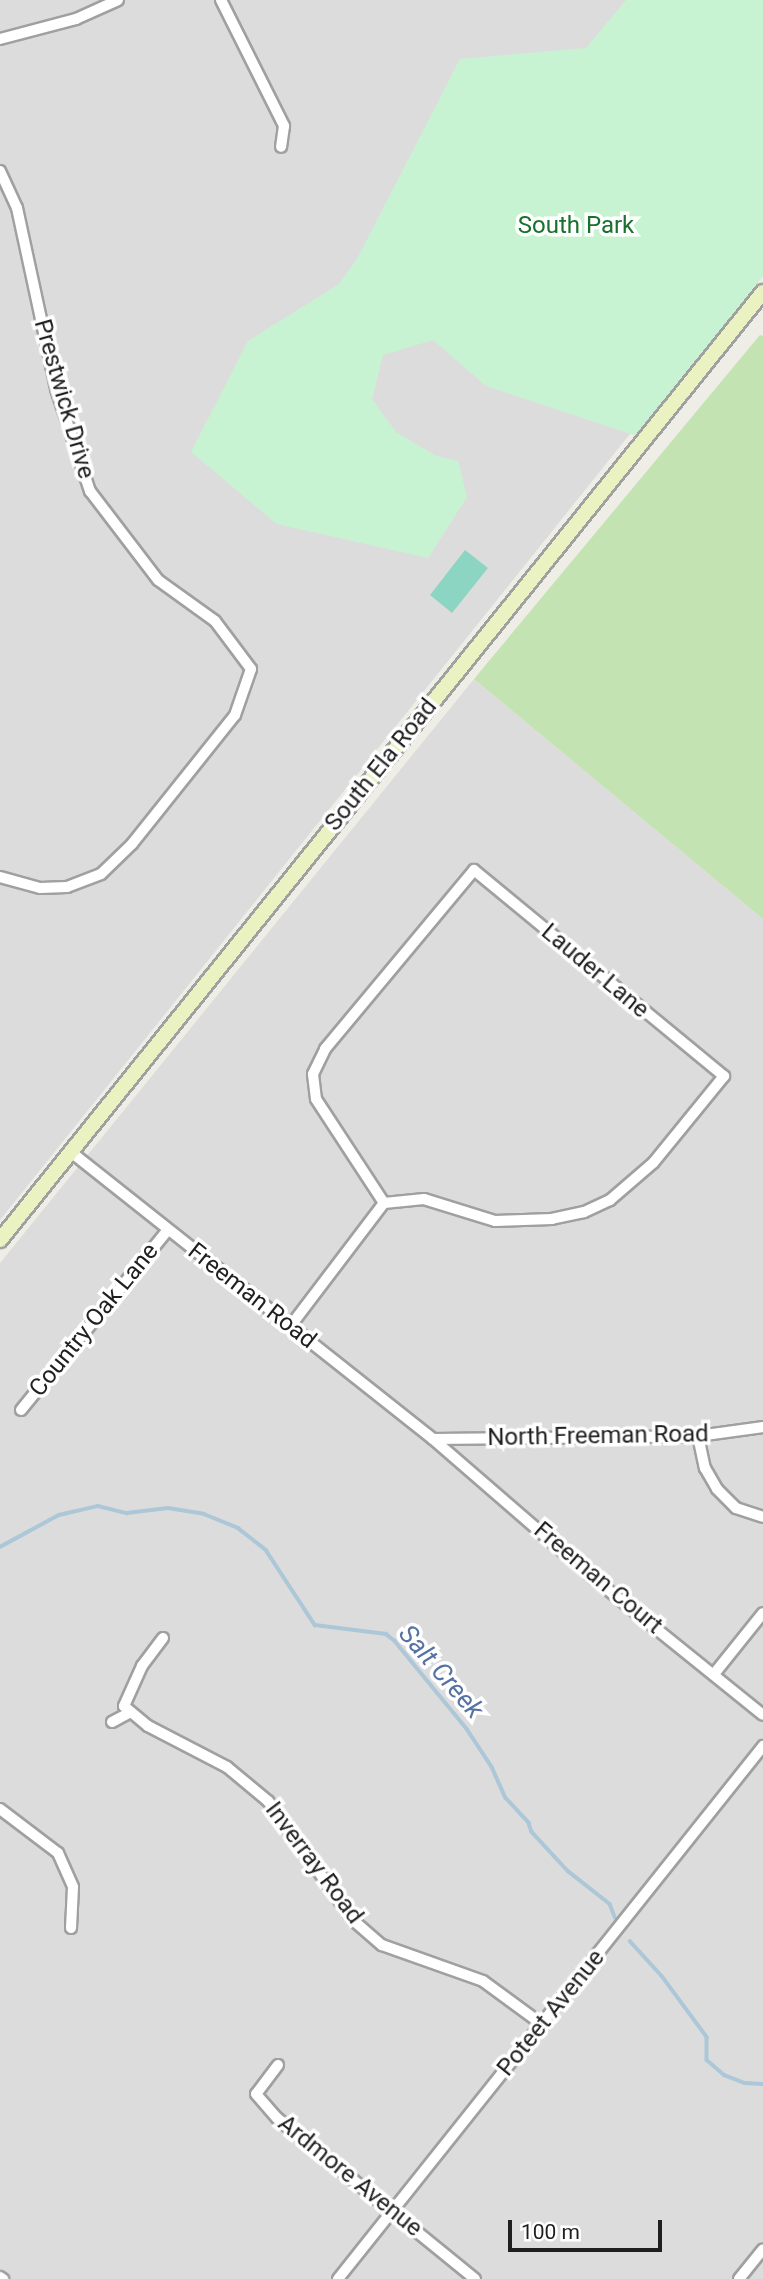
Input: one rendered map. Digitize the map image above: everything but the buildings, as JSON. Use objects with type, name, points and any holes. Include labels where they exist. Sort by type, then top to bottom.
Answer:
[{"type":"main road","name":"South Ela Road","points":[[0,1240],[763,292]]},
{"type":"street","points":[[0,39],[76,19],[118,0]]},
{"type":"street","points":[[221,0],[284,126],[281,147]]},
{"type":"street","name":"Prestwick Drive","points":[[0,171],[17,208],[56,389],[90,491],[158,580],[215,621],[251,669],[235,715],[132,844],[101,874],[67,887],[40,888],[0,877]]},
{"type":"street","name":"Lauder Lane","points":[[474,870],[723,1076],[653,1163],[610,1200],[584,1212],[552,1219],[495,1221],[424,1199],[384,1203],[316,1099],[313,1074],[324,1049],[474,870]]},
{"type":"street","name":"Freeman Road","points":[[71,1152],[167,1231],[292,1324],[433,1439]]},
{"type":"street","points":[[292,1324],[384,1203]]},
{"type":"street","name":"Country Oak Lane","points":[[21,1410],[167,1231]]},
{"type":"street","name":"North Freeman Road","points":[[433,1439],[698,1436],[763,1427]]},
{"type":"street","points":[[698,1436],[705,1468],[717,1489],[736,1508],[763,1517]]},
{"type":"street","name":"Freeman Court","points":[[433,1439],[597,1581],[763,1715]]},
{"type":"street","points":[[714,1674],[763,1614]]},
{"type":"street","points":[[112,1722],[131,1712],[124,1706],[142,1666],[163,1638]]},
{"type":"street","name":"Inverray Road","points":[[131,1712],[148,1726],[228,1767],[268,1801],[354,1921],[382,1945],[482,1981],[542,2025]]},
{"type":"street","name":"Poteet Avenue","points":[[338,2279],[763,1746]]},
{"type":"street","points":[[0,1809],[58,1853],[73,1887],[71,1928]]},
{"type":"street","name":"Ardmore Avenue","points":[[278,2066],[256,2094],[277,2118],[475,2279]]},
{"type":"street","points":[[739,2279],[763,2249]]},
{"type":"shaded area","points":[[0,0],[763,0],[763,268],[0,1220]]},
{"type":"shaded area","points":[[474,679],[763,919],[763,2279],[0,2279],[0,1263]]},
{"type":"green space","name":"South Park","points":[[626,0],[763,0],[763,276],[637,436],[486,386],[433,340],[383,355],[372,399],[396,432],[436,456],[458,461],[467,497],[428,558],[277,524],[191,452],[248,341],[339,284],[357,259],[460,59],[586,48]]},
{"type":"green space","points":[[760,335],[763,336],[763,919],[474,679]]},
{"type":"green space","points":[[465,550],[488,568],[452,613],[430,595]]},
{"type":"waterway","name":"Salt Creek","points":[[0,1547],[59,1515],[98,1506],[127,1513],[168,1508],[204,1514],[238,1528],[266,1550],[315,1625],[386,1634],[395,1641],[467,1729],[492,1767],[506,1798],[529,1823],[532,1832],[568,1871],[610,1904],[615,1917]]},
{"type":"waterway","name":"Salt Creek","points":[[630,1941],[662,1976],[707,2037],[707,2060],[724,2075],[745,2083],[763,2084]]}]
